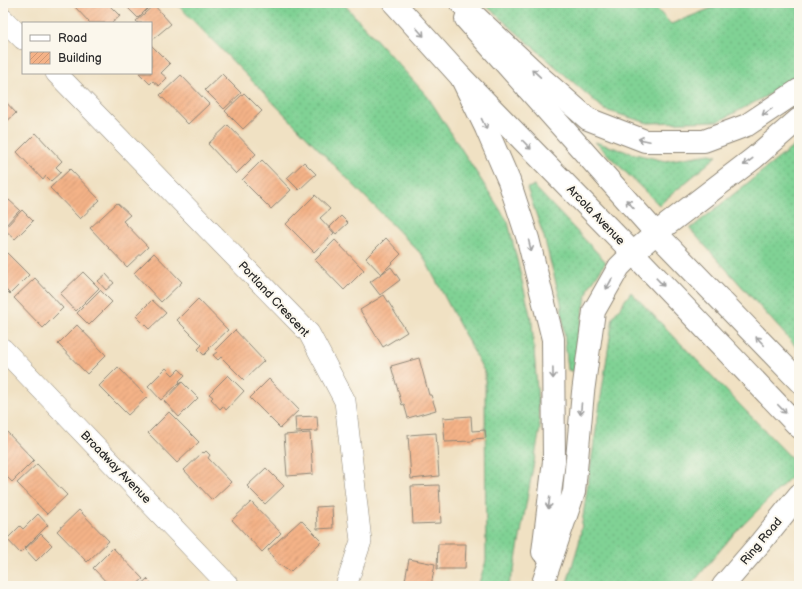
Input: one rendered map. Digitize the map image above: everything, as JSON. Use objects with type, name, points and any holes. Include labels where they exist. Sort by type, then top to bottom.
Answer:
[{"type":"main road","name":"Arcola Avenue","points":[[394,3],[461,77],[633,253],[799,427]]},
{"type":"main road","points":[[452,3],[656,233],[793,375]]},
{"type":"main road","points":[[461,3],[539,76],[588,119],[645,141],[704,141],[748,125],[799,90]]},
{"type":"main road","points":[[461,77],[486,128],[509,181],[528,240],[553,339],[554,461],[545,545],[537,586]]},
{"type":"main road","points":[[542,586],[574,492],[583,392],[594,312],[618,267],[656,233],[754,158],[799,119]]},
{"type":"main road","name":"Ring Road","points":[[723,586],[799,495]]},
{"type":"street","points":[[3,18],[22,38]]},
{"type":"street","name":"Portland Crescent","points":[[57,74],[309,333],[344,401],[361,541],[346,586]]},
{"type":"street","name":"Broadway Avenue","points":[[3,349],[229,586]]},
{"type":"green space","points":[[176,3],[343,3],[428,97],[508,222],[532,323],[540,429],[514,570],[507,586],[478,586],[486,561],[485,373],[423,256]]},
{"type":"green space","points":[[483,3],[651,3],[671,24],[725,3],[799,3],[799,74],[770,94],[719,121],[648,123],[605,110]]},
{"type":"green space","points":[[595,142],[665,161],[710,154],[717,156],[659,205]]},
{"type":"green space","points":[[799,142],[799,350],[690,229]]},
{"type":"green space","points":[[534,186],[606,262],[589,287],[583,311],[574,372],[568,370],[561,302],[544,237],[527,188]]},
{"type":"green space","points":[[631,292],[799,466],[799,469],[732,536],[690,586],[566,586],[579,543],[613,317]]},
{"type":"building","points":[[79,3],[107,3],[120,16],[113,22],[89,22],[75,7]]},
{"type":"building","points":[[131,3],[153,3],[138,18],[127,7]]},
{"type":"building","points":[[154,5],[171,24],[153,39],[152,22],[136,21]]},
{"type":"building","points":[[152,46],[170,64],[161,73],[167,78],[159,86],[153,81],[150,84],[140,74],[152,74]]},
{"type":"building","points":[[222,74],[241,93],[224,109],[205,90]]},
{"type":"building","points":[[181,75],[209,104],[188,124],[160,95]]},
{"type":"building","points":[[244,93],[262,111],[243,129],[225,111]]},
{"type":"building","points":[[3,99],[16,113],[3,125]]},
{"type":"building","points":[[228,125],[256,154],[236,174],[208,144]]},
{"type":"building","points":[[36,133],[62,161],[56,167],[61,172],[51,181],[46,176],[43,180],[17,152]]},
{"type":"building","points":[[262,160],[291,190],[271,209],[242,180]]},
{"type":"building","points":[[304,162],[316,174],[299,190],[287,178]]},
{"type":"building","points":[[70,169],[100,200],[80,219],[50,188]]},
{"type":"building","points":[[315,195],[330,209],[320,218],[334,233],[314,252],[286,224]]},
{"type":"building","points":[[9,200],[20,210],[3,228],[3,206]]},
{"type":"building","points":[[117,203],[130,215],[123,221],[148,247],[127,267],[90,228]]},
{"type":"building","points":[[22,210],[33,221],[15,239],[4,229]]},
{"type":"building","points":[[341,216],[348,223],[336,234],[330,227]]},
{"type":"building","points":[[386,238],[401,254],[381,274],[366,258]]},
{"type":"building","points":[[335,240],[364,270],[344,290],[315,260]]},
{"type":"building","points":[[3,249],[29,275],[10,294],[3,287]]},
{"type":"building","points":[[154,253],[182,282],[161,302],[134,273]]},
{"type":"building","points":[[391,267],[400,280],[380,295],[370,282]]},
{"type":"building","points":[[83,272],[99,288],[76,311],[60,294]]},
{"type":"building","points":[[106,274],[114,283],[106,290],[98,281]]},
{"type":"building","points":[[35,278],[63,308],[43,328],[14,298]]},
{"type":"building","points":[[100,290],[112,302],[89,325],[77,313]]},
{"type":"building","points":[[384,295],[407,332],[383,347],[360,310]]},
{"type":"building","points":[[198,299],[228,330],[209,348],[210,349],[204,355],[198,349],[202,345],[177,320]]},
{"type":"building","points":[[152,300],[166,313],[149,329],[136,316]]},
{"type":"building","points":[[77,325],[106,355],[87,374],[58,344]]},
{"type":"building","points":[[235,330],[264,361],[244,380],[221,357],[218,360],[213,355],[217,352],[215,350]]},
{"type":"building","points":[[419,358],[429,395],[431,395],[436,410],[408,418],[404,404],[402,405],[391,366]]},
{"type":"building","points":[[118,367],[147,397],[128,415],[99,386]]},
{"type":"building","points":[[166,368],[173,375],[179,369],[185,375],[179,381],[180,382],[161,400],[148,386]]},
{"type":"building","points":[[228,375],[244,391],[226,410],[223,406],[220,409],[211,399],[213,397],[209,394]]},
{"type":"building","points":[[269,379],[299,410],[280,428],[250,398]]},
{"type":"building","points":[[182,382],[198,398],[179,417],[164,401]]},
{"type":"building","points":[[169,412],[199,442],[177,463],[148,433]]},
{"type":"building","points":[[317,416],[318,431],[296,432],[295,417]]},
{"type":"building","points":[[471,416],[472,431],[485,430],[486,438],[473,439],[473,441],[445,442],[443,418]]},
{"type":"building","points":[[4,429],[34,460],[12,482],[3,473]]},
{"type":"building","points":[[310,433],[313,474],[287,476],[284,435]]},
{"type":"building","points":[[436,433],[439,476],[411,479],[408,435]]},
{"type":"building","points":[[206,451],[210,455],[208,458],[231,482],[212,500],[184,470],[203,452],[204,453]]},
{"type":"building","points":[[37,464],[67,495],[47,514],[17,483]]},
{"type":"building","points":[[266,468],[284,486],[265,504],[247,486]]},
{"type":"building","points":[[439,485],[441,523],[413,524],[411,486]]},
{"type":"building","points":[[251,502],[281,533],[262,552],[232,520]]},
{"type":"building","points":[[332,506],[333,528],[317,529],[316,507]]},
{"type":"building","points":[[79,510],[109,541],[87,562],[57,531]]},
{"type":"building","points":[[38,514],[48,525],[20,553],[7,539],[20,526],[23,529]]},
{"type":"building","points":[[301,520],[322,541],[290,572],[277,563],[268,550]]},
{"type":"building","points":[[41,534],[52,545],[36,561],[25,549]]},
{"type":"building","points":[[438,544],[466,544],[465,569],[437,569]]},
{"type":"building","points":[[113,548],[143,579],[135,586],[110,586],[93,568]]},
{"type":"building","points":[[409,559],[435,564],[431,586],[404,586]]},
{"type":"building","points":[[147,579],[154,586],[139,586]]}]
